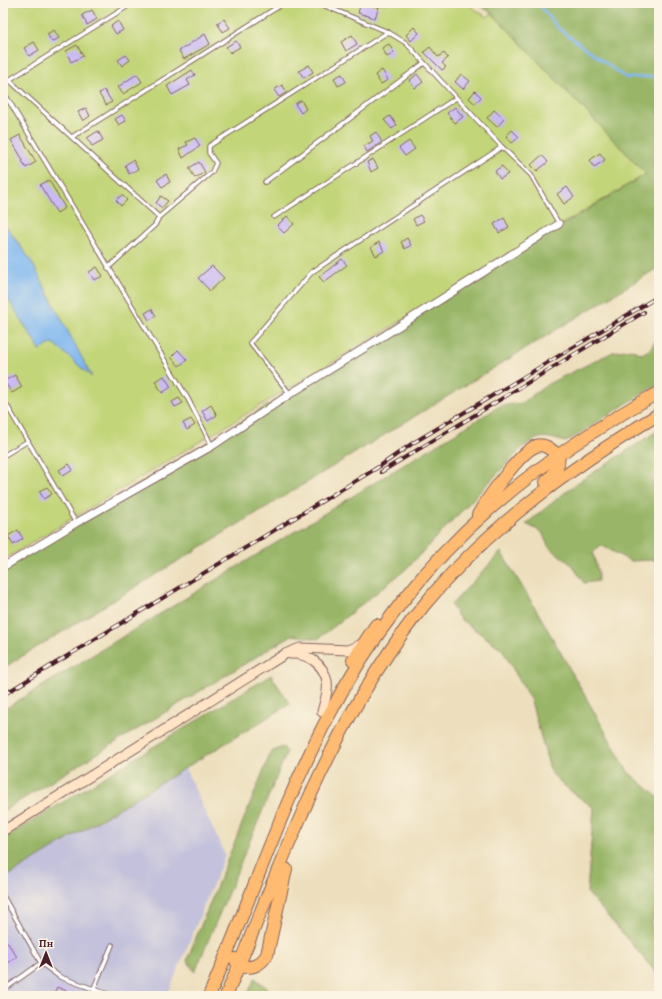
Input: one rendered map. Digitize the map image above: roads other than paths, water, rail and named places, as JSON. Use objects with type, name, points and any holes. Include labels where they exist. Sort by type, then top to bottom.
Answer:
[{"type":"highway","points":[[209,994],[300,776],[328,716],[365,655],[402,602],[471,526],[493,506],[558,455],[659,392]]},
{"type":"highway","points":[[517,512],[577,465],[659,414]]},
{"type":"highway","points":[[226,996],[322,769],[348,718],[390,651],[424,605],[456,568],[517,512],[556,471],[559,464],[558,455],[547,446],[536,446],[526,454],[491,491],[471,526]]},
{"type":"highway","points":[[300,776],[308,739],[322,712],[362,644],[381,619],[402,602]]},
{"type":"highway","points":[[234,934],[233,950],[235,960],[239,966],[246,968],[255,967],[266,955],[291,842]]},
{"type":"street","points":[[3,567],[76,523],[212,446],[290,394],[559,224]]},
{"type":"street","points":[[3,831],[284,654],[300,648],[348,650],[362,644]]},
{"type":"street","points":[[284,654],[298,653],[319,664],[327,682],[322,712]]},
{"type":"lane","points":[[3,82],[9,80],[133,3]]},
{"type":"lane","points":[[72,137],[284,3]]},
{"type":"lane","points":[[318,3],[388,32],[406,43],[502,148],[531,175],[559,224]]},
{"type":"lane","points":[[108,268],[155,225],[159,217],[212,172],[216,163],[209,153],[209,146],[388,32]]},
{"type":"lane","points":[[265,182],[424,63]]},
{"type":"lane","points":[[9,80],[159,217]]},
{"type":"lane","points":[[3,91],[188,399],[212,446]]},
{"type":"lane","points":[[274,216],[456,98]]},
{"type":"lane","points":[[290,394],[250,343],[312,272],[502,148]]},
{"type":"lane","points":[[3,399],[76,523]]},
{"type":"lane","points":[[3,456],[28,441]]},
{"type":"lane","points":[[3,896],[41,963],[60,977],[113,996]]},
{"type":"lane","points":[[93,996],[94,988],[112,945]]},
{"type":"lane","points":[[3,988],[9,986],[41,963]]},
{"type":"water","points":[[3,222],[31,261],[92,377],[53,343],[40,350],[3,291]]},
{"type":"waterway","points":[[538,3],[558,28],[626,78],[659,76]]},
{"type":"railway","points":[[3,695],[380,466],[413,443],[659,296]]},
{"type":"railway","points":[[381,472],[644,312]]}]
